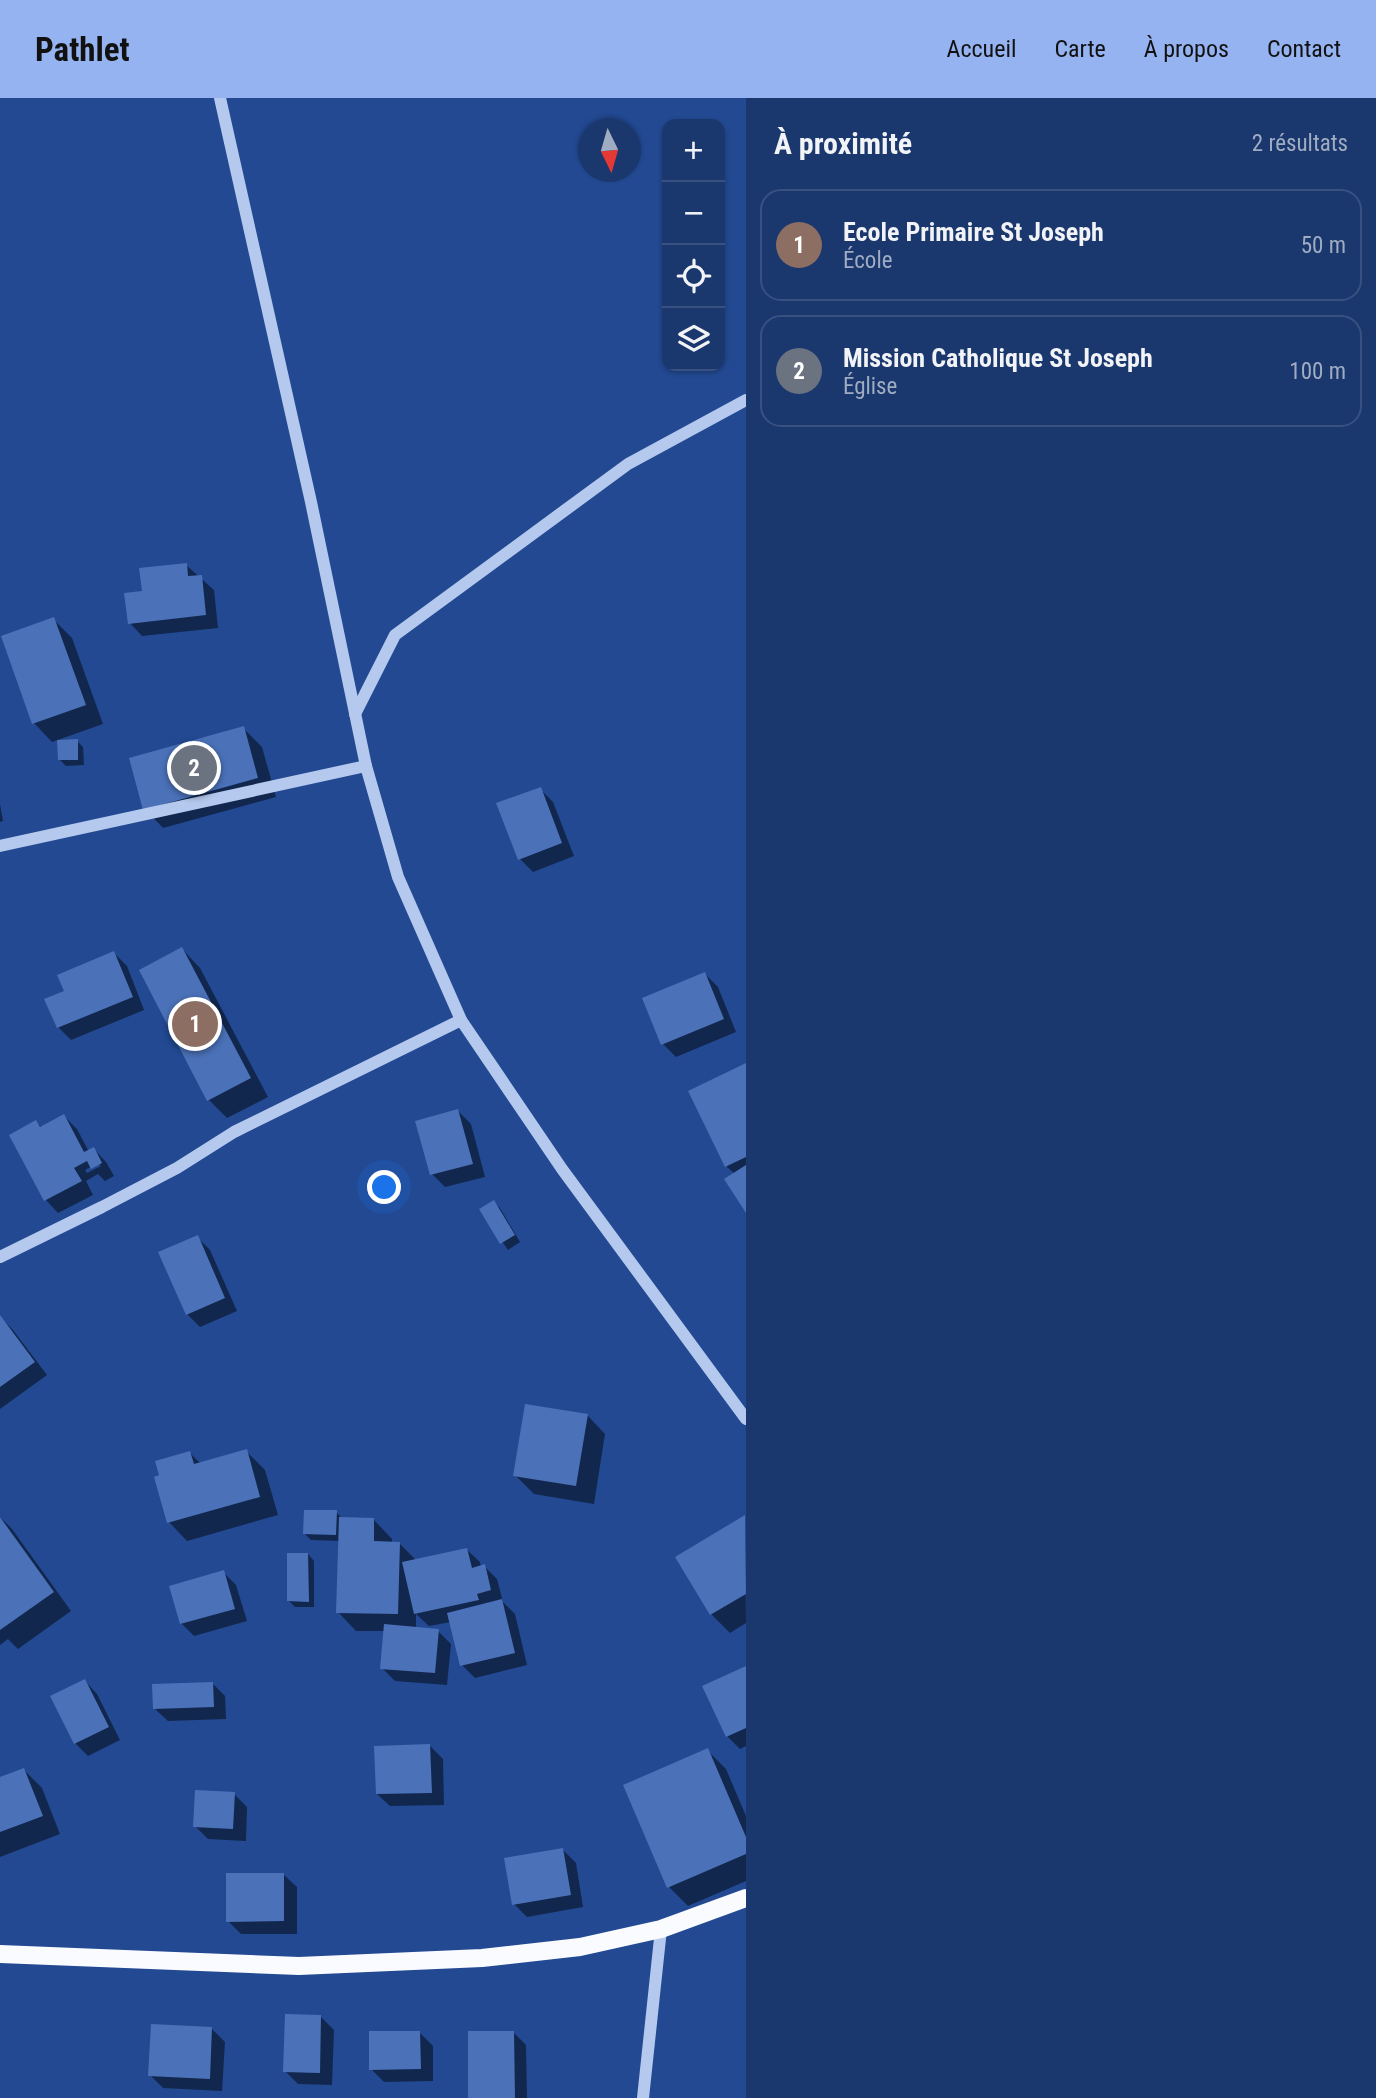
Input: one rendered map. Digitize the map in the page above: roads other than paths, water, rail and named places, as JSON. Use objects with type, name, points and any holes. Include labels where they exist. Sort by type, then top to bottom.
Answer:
[{"type":"main road","points":[[0,1954],[299,1966],[482,1958],[580,1947],[661,1929],[746,1898]]},
{"type":"street","points":[[220,98],[311,502],[366,766],[397,877],[461,1020],[562,1169],[746,1419]]},
{"type":"street","points":[[355,714],[395,635],[628,464],[746,400]]},
{"type":"street","points":[[0,846],[366,766]]},
{"type":"street","points":[[0,1257],[164,1174],[245,1126],[461,1020]]},
{"type":"street","points":[[643,2098],[661,1929]]},
{"type":"place","name":"Mission Catholique St Joseph","points":[[194,768]]},
{"type":"place","name":"Ecole Primaire St Joseph","points":[[195,1024]]}]
